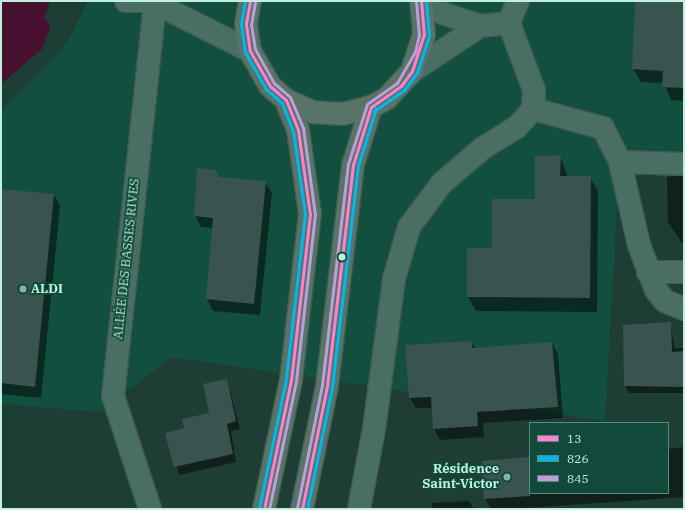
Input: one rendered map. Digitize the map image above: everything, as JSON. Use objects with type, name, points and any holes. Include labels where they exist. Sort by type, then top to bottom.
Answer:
[{"type":"main road","points":[[250,1],[246,24],[250,51],[270,86],[286,100],[313,112],[342,114],[371,107],[396,90],[412,71],[424,35],[420,1]]},
{"type":"main road","points":[[264,509],[291,380],[310,214],[298,130],[286,100]]},
{"type":"main road","points":[[302,509],[327,386],[352,165],[371,107]]},
{"type":"street","points":[[125,1],[160,2],[250,51]]},
{"type":"street","points":[[424,1],[442,13],[480,26],[509,23]]},
{"type":"street","points":[[358,509],[374,429],[394,279],[409,227],[442,183],[483,148],[517,127],[533,109],[534,90],[509,23],[518,1]]},
{"type":"street","name":"ALLÉE DES BASSES RIVES","points":[[150,509],[113,396],[160,2]]},
{"type":"street","points":[[412,71],[480,26]]},
{"type":"street","points":[[533,109],[603,128],[620,162],[648,272],[665,302],[684,309]]},
{"type":"street","points":[[620,162],[684,164]]},
{"type":"street","points":[[648,272],[684,272]]},
{"type":"shaded area","points":[[1,1],[11,1],[46,19],[50,28],[42,49],[1,84]]},
{"type":"shaded area","points":[[88,1],[684,1],[684,170],[619,172],[605,421],[172,357],[100,412],[1,404],[1,111],[66,45]]},
{"type":"building","points":[[635,1],[684,1],[684,88],[662,87],[663,71],[632,69]]},
{"type":"building","points":[[561,155],[560,176],[591,176],[590,298],[467,297],[467,248],[492,248],[492,199],[535,199],[535,156]]},
{"type":"building","points":[[197,168],[215,170],[219,177],[266,181],[254,304],[206,299],[213,218],[194,216]]},
{"type":"building","name":"ALDI","points":[[1,189],[54,194],[35,387],[1,383]]},
{"type":"building","points":[[671,322],[672,352],[684,351],[684,387],[624,386],[623,325]]},
{"type":"building","points":[[472,341],[472,348],[552,342],[558,407],[477,412],[478,426],[433,429],[431,397],[409,398],[405,345]]},
{"type":"building","points":[[227,379],[236,421],[227,424],[233,454],[174,467],[165,433],[184,428],[182,419],[209,413],[203,384]]},
{"type":"building","name":"Résidence Saint-Victor","points":[[529,457],[530,496],[484,499],[482,461]]},
{"type":"waterway","points":[[1,36],[24,1]]},
{"type":"transit line","name":"826","points":[[245,1],[241,24],[245,52],[266,89],[282,103],[293,131],[305,214],[286,379],[259,508]]},
{"type":"transit line","name":"13","points":[[250,1],[246,24],[250,51],[270,86],[286,100],[298,130],[310,214],[291,380],[264,509]]},
{"type":"transit line","name":"845","points":[[297,508],[322,385],[348,164],[367,104],[397,83],[415,52],[419,35],[416,1]]},
{"type":"transit line","name":"13","points":[[371,107],[401,86],[412,71],[424,35],[421,1]]},
{"type":"transit line","name":"826","points":[[374,111],[404,90],[417,73],[429,36],[426,1]]},
{"type":"transit line","name":"845","points":[[255,2],[251,24],[255,49],[274,83],[290,97],[303,128],[315,214],[296,381],[269,509]]},
{"type":"transit line","name":"13","points":[[302,509],[327,386],[353,165],[371,107]]},
{"type":"transit line","name":"826","points":[[307,509],[332,387],[358,166],[376,108]]},
{"type":"place","name":"ALDI","points":[[23,289]]},
{"type":"place","name":"Résidence Saint-Victor","points":[[507,477]]}]
